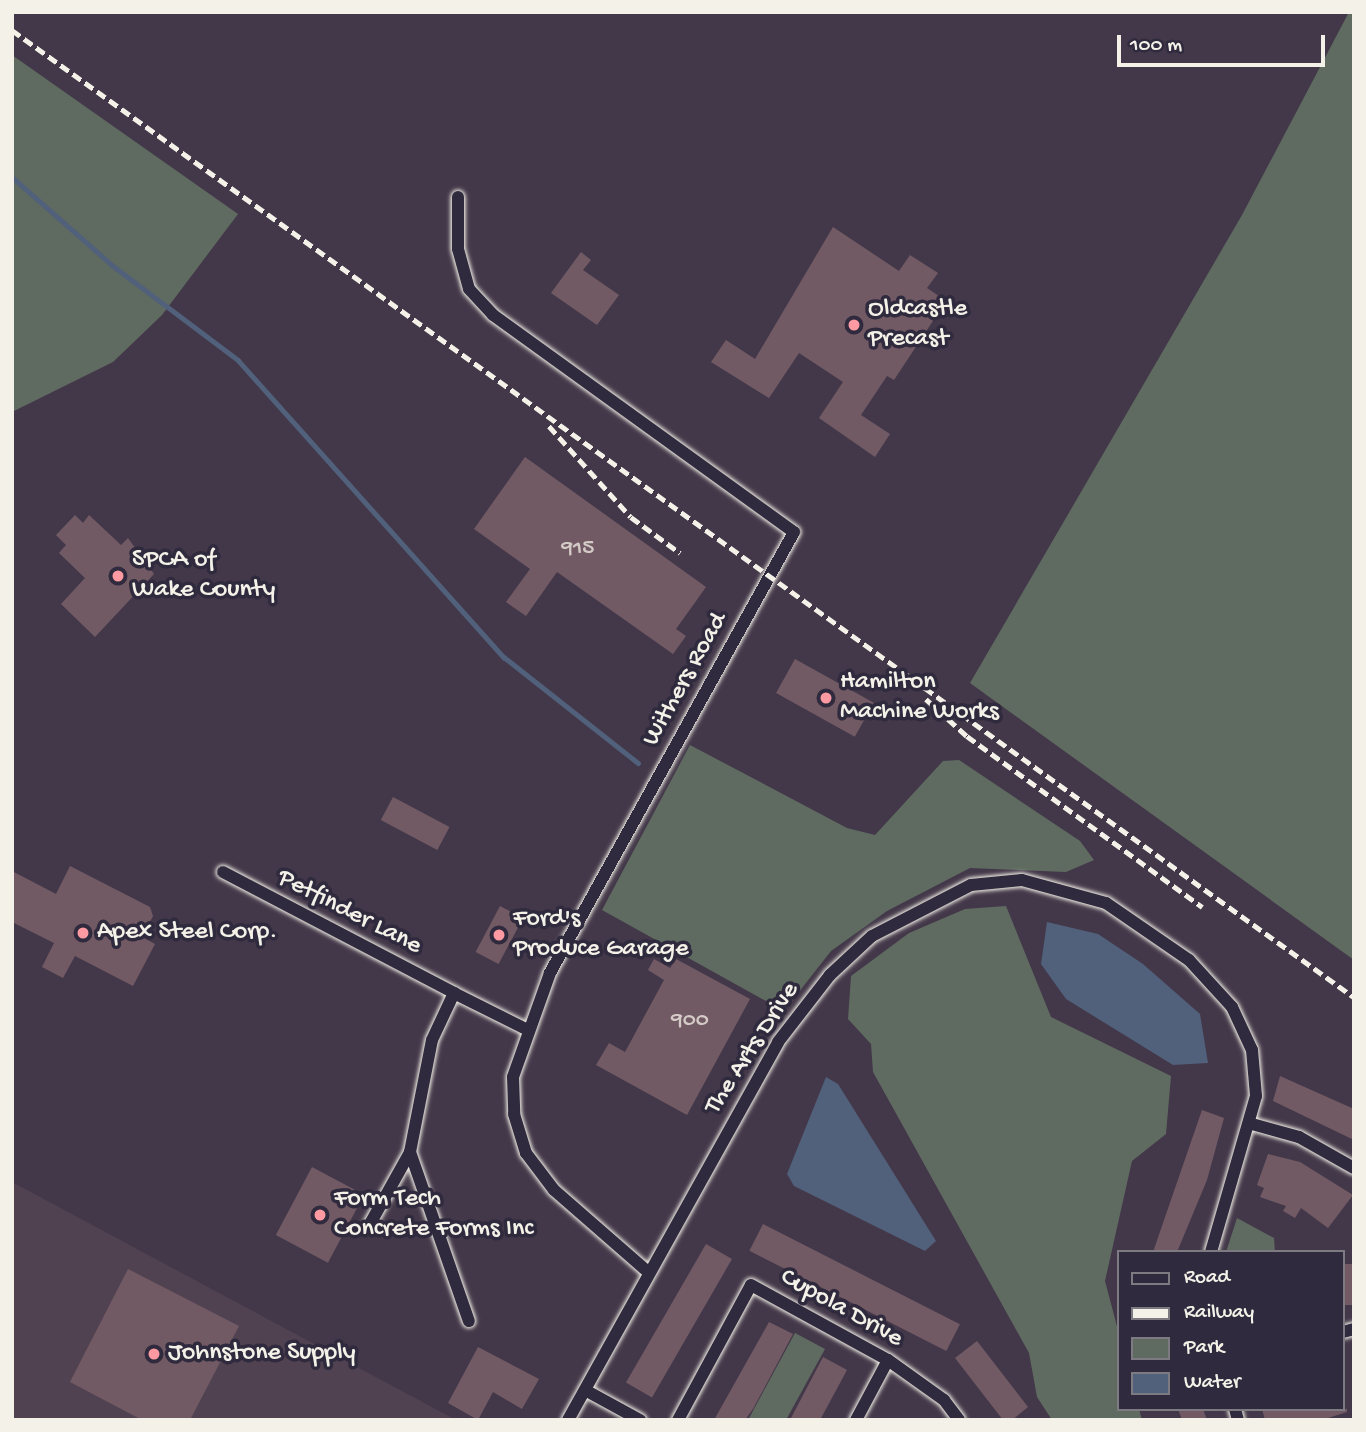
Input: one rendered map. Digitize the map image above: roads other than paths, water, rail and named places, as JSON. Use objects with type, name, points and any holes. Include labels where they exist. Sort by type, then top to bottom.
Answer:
[{"type":"street","name":"Withers Road","points":[[458,197],[458,248],[469,289],[494,315],[793,533],[550,974],[526,1030],[513,1077],[514,1114],[526,1153],[554,1190],[647,1271]]},
{"type":"street","name":"Petfinder Lane","points":[[223,872],[526,1030]]},
{"type":"street","name":"The Arts Drive","points":[[568,1420],[647,1271],[778,1042],[830,975],[872,936],[971,885],[1022,880],[1065,887],[1106,903],[1189,960],[1232,1007],[1252,1050],[1252,1125],[1212,1250]]},
{"type":"street","points":[[370,1224],[410,1152],[432,1040],[454,993]]},
{"type":"street","points":[[1252,1125],[1299,1138],[1354,1168]]},
{"type":"street","points":[[410,1152],[469,1321]]},
{"type":"street","name":"Cupola Drive","points":[[678,1420],[751,1285],[888,1360],[944,1400],[959,1420]]},
{"type":"street","points":[[856,1420],[888,1360]]},
{"type":"street","points":[[585,1391],[640,1420]]},
{"type":"water","points":[[1047,922],[1098,934],[1143,964],[1200,1014],[1208,1063],[1173,1065],[1066,999],[1041,964]]},
{"type":"water","points":[[826,1077],[838,1084],[936,1241],[925,1251],[794,1186],[787,1174]]},
{"type":"waterway","points":[[12,177],[112,265],[238,360],[504,657],[638,763]]},
{"type":"railway","points":[[12,30],[1354,997]]},
{"type":"railway","points":[[549,426],[631,517],[680,553]]},
{"type":"railway","points":[[926,699],[967,736],[1202,907]]},
{"type":"place","name":"Oldcastle Precast","points":[[854,325]]},
{"type":"place","name":"SPCA of Wake County","points":[[118,576]]},
{"type":"place","name":"Hamilton Machine Works","points":[[826,698]]},
{"type":"place","name":"Apex Steel Corp.","points":[[83,933]]},
{"type":"place","name":"Ford's Produce Garage","points":[[499,935]]},
{"type":"place","name":"Form Tech Concrete Forms Inc","points":[[320,1215]]},
{"type":"place","name":"Johnstone Supply","points":[[154,1354]]}]
